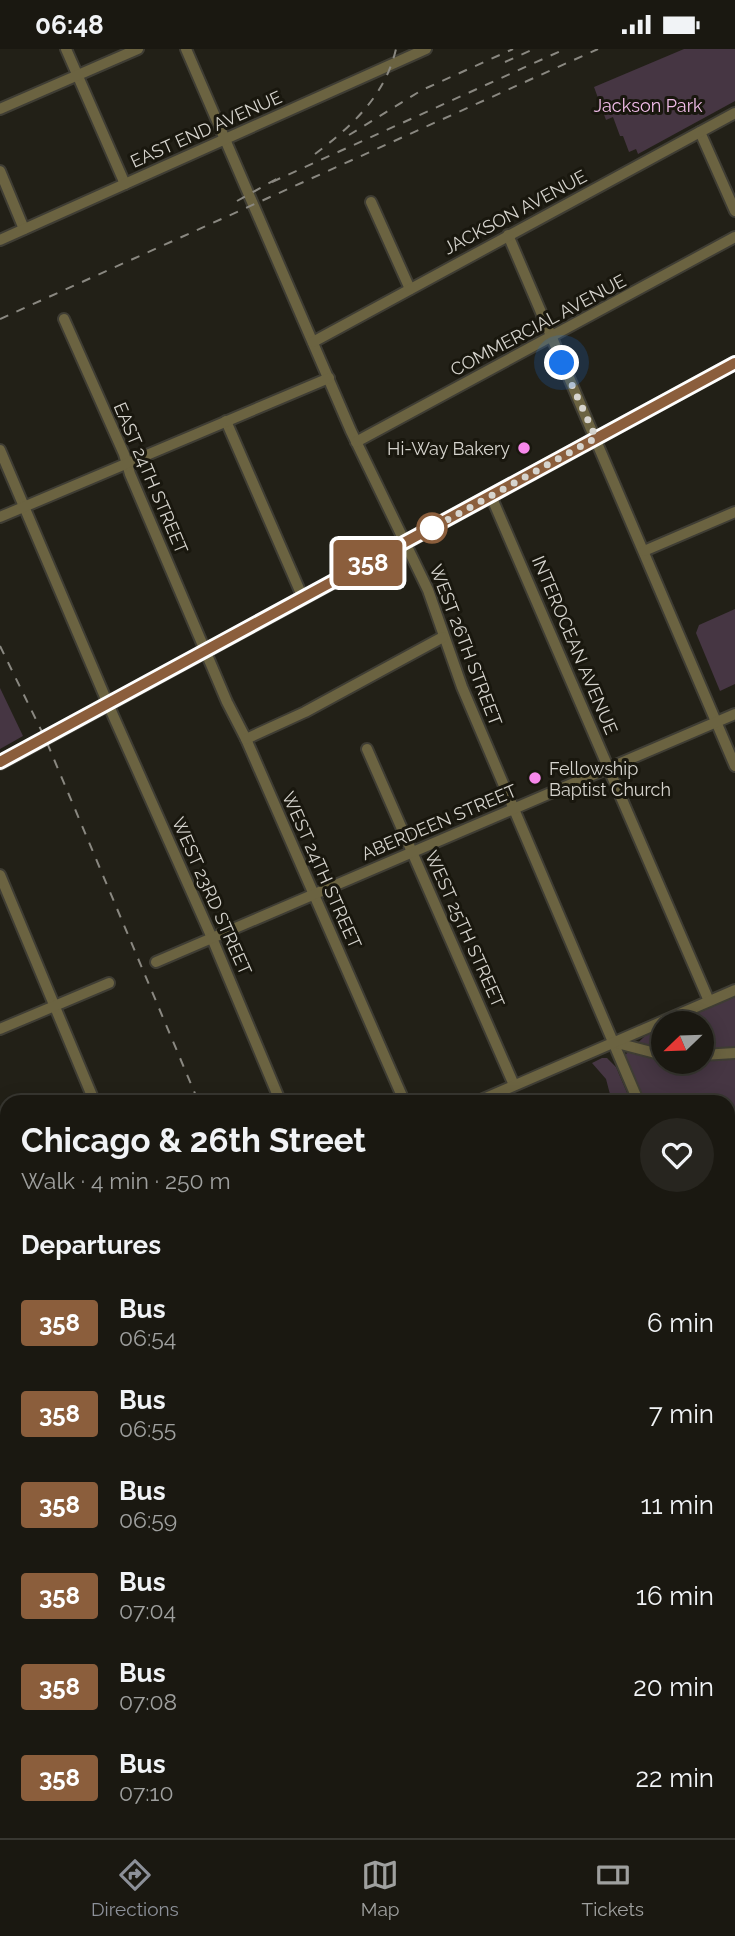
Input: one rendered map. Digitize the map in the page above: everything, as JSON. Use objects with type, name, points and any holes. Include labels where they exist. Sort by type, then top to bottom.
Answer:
[{"type":"main road","points":[[0,762],[735,362]]},
{"type":"street","points":[[66,49],[125,184]]},
{"type":"street","points":[[0,109],[138,49]]},
{"type":"street","name":"WEST 26TH STREET","points":[[186,49],[356,442],[428,590],[456,672],[636,1095]]},
{"type":"street","name":"EAST END AVENUE","points":[[0,240],[426,49]]},
{"type":"street","name":"JACKSON AVENUE","points":[[313,342],[735,113]]},
{"type":"street","points":[[700,132],[735,211]]},
{"type":"street","points":[[0,171],[24,229]]},
{"type":"street","points":[[371,202],[410,289]]},
{"type":"street","points":[[508,235],[735,766]]},
{"type":"street","name":"COMMERCIAL AVENUE","points":[[356,442],[735,237]]},
{"type":"street","name":"EAST 24TH STREET","points":[[64,319],[205,651]]},
{"type":"street","points":[[0,517],[329,378]]},
{"type":"street","points":[[226,421],[303,598]]},
{"type":"street","name":"WEST 23RD STREET","points":[[0,450],[278,1095]]},
{"type":"street","name":"INTEROCEAN AVENUE","points":[[491,496],[709,1001]]},
{"type":"street","points":[[643,551],[735,512]]},
{"type":"street","points":[[246,739],[305,712],[443,637]]},
{"type":"street","name":"WEST 24TH STREET","points":[[205,651],[401,1095]]},
{"type":"street","name":"ABERDEEN STREET","points":[[156,962],[735,714]]},
{"type":"street","name":"WEST 25TH STREET","points":[[367,749],[514,1085]]},
{"type":"street","points":[[0,875],[92,1095]]},
{"type":"street","points":[[0,1029],[109,983]]},
{"type":"street","points":[[492,1095],[735,990]]},
{"type":"street","points":[[613,1042],[651,1052]]},
{"type":"street","points":[[714,1054],[735,1053]]},
{"type":"green space","name":"Jackson Park","points":[[684,49],[735,49],[735,101],[638,154],[636,149],[629,152],[613,117],[606,120],[594,87]]},
{"type":"green space","points":[[735,609],[735,684],[720,691],[696,633],[699,625]]},
{"type":"green space","points":[[0,688],[23,736],[0,749]]},
{"type":"green space","points":[[735,997],[735,1095],[641,1095],[625,1055],[651,1033],[651,1075],[714,1075],[714,1011],[702,1011]]},
{"type":"green space","points":[[607,1058],[616,1067],[628,1095],[610,1095],[606,1079],[592,1063]]},
{"type":"railway","points":[[315,154],[365,109],[384,81],[396,49]]},
{"type":"railway","points":[[349,135],[422,90],[513,49]]},
{"type":"railway","points":[[505,62],[534,49]]},
{"type":"railway","points":[[272,182],[565,49]]},
{"type":"railway","points":[[0,319],[598,49]]},
{"type":"railway","points":[[237,201],[280,177]]},
{"type":"railway","points":[[0,646],[45,738],[196,1095]]},
{"type":"bus line","name":"358","points":[[0,762],[735,363]]},
{"type":"place","name":"Hi-Way Bakery","points":[[524,448]]},
{"type":"place","name":"Fellowship Baptist Church","points":[[535,778]]},
{"type":"route","points":[[432,528],[429,530],[596,438],[562,363]]}]
